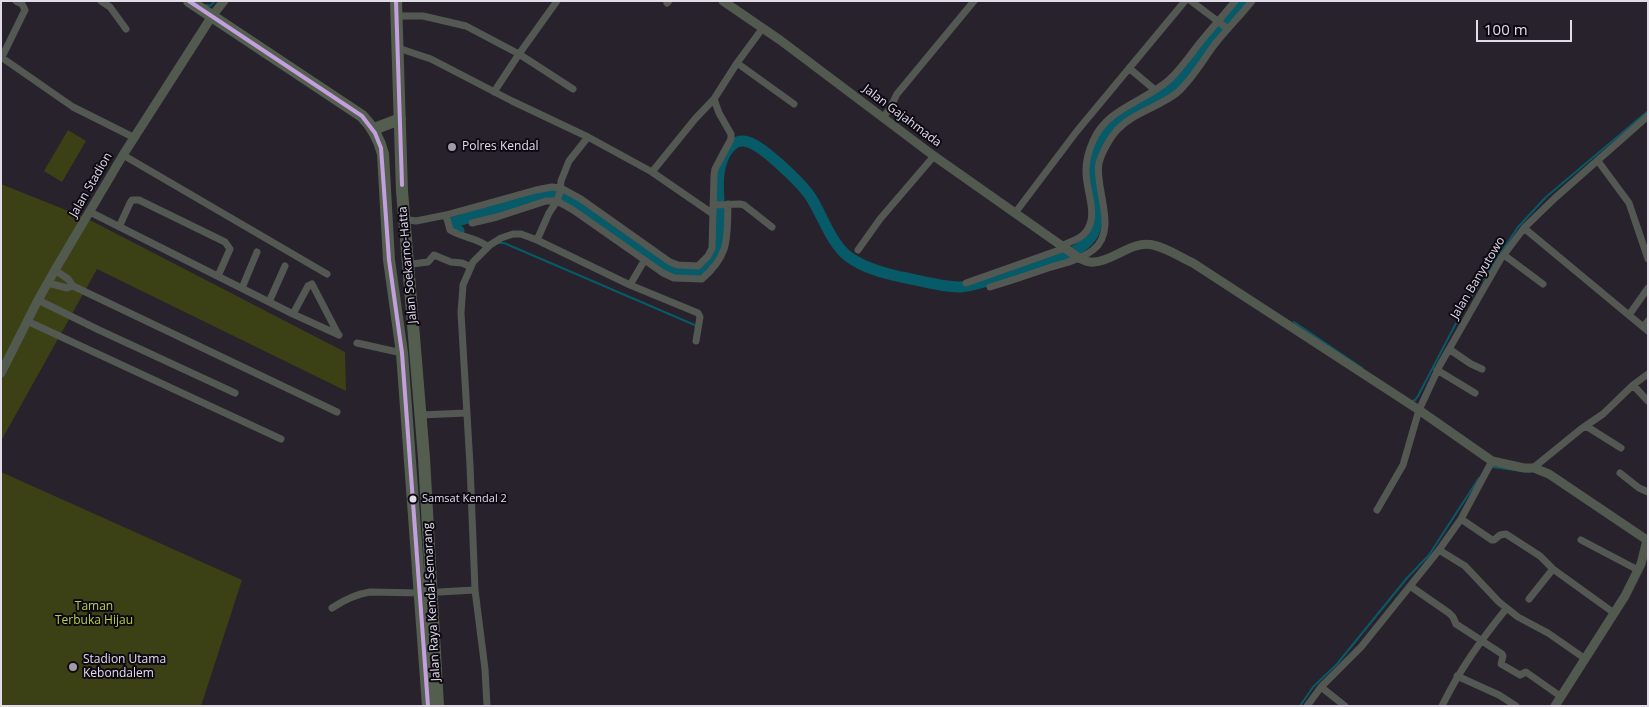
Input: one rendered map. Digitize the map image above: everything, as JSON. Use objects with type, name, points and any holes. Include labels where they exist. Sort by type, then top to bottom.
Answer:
[{"type":"highway","points":[[189,1],[362,116],[374,129],[400,120]]},
{"type":"highway","name":"Jalan Soekarno-Hatta","points":[[396,1],[402,178],[408,225],[415,349]]},
{"type":"highway","name":"Jalan Soekarno-Hatta","points":[[374,129],[383,154],[389,260],[398,323]]},
{"type":"highway","name":"Jalan Raya Kendal-Semarang","points":[[398,323],[402,354],[416,558],[426,592],[438,706]]},
{"type":"highway","name":"Jalan Raya Kendal-Semarang","points":[[415,349],[421,415],[428,706]]},
{"type":"street","points":[[16,1],[22,4],[25,10],[2,57],[73,107],[135,138]]},
{"type":"street","points":[[101,1],[110,7],[126,29]]},
{"type":"street","name":"Jalan Stadion","points":[[1,372],[38,300],[123,155],[212,16],[224,1]]},
{"type":"street","points":[[494,92],[518,54],[557,1]]},
{"type":"street","name":"Jalan Gajahmada","points":[[723,1],[758,35],[886,114],[934,156],[1018,208],[1065,248],[1083,255]]},
{"type":"street","points":[[886,114],[897,94],[974,1]]},
{"type":"street","points":[[1018,208],[1076,131],[1185,1]]},
{"type":"street","points":[[1191,1],[1228,28]]},
{"type":"street","points":[[966,282],[1065,248],[1085,233],[1089,226],[1092,208],[1086,170],[1094,139],[1105,122],[1120,109],[1168,81],[1181,68],[1235,1]]},
{"type":"street","points":[[990,287],[1083,255],[1100,242],[1104,228],[1105,210],[1099,163],[1109,141],[1128,121],[1170,98],[1185,85],[1228,28],[1252,1]]},
{"type":"street","points":[[397,16],[422,16],[466,26],[518,54],[572,89]]},
{"type":"street","points":[[652,172],[694,119],[714,99],[758,35]]},
{"type":"street","points":[[398,48],[431,59],[494,92],[588,137],[652,172],[713,214]]},
{"type":"street","points":[[737,63],[794,104]]},
{"type":"street","points":[[1129,68],[1155,90]]},
{"type":"street","points":[[698,267],[708,256],[712,248],[716,169],[731,139],[731,134],[719,114],[714,99]]},
{"type":"street","name":"Jalan Banyutowo","points":[[1376,510],[1403,465],[1419,410],[1437,370],[1504,255],[1524,228],[1555,198],[1648,116]]},
{"type":"street","points":[[538,240],[559,195],[560,185],[569,161],[588,137]]},
{"type":"street","points":[[123,155],[327,274]]},
{"type":"street","points":[[858,250],[880,219],[934,156]]},
{"type":"street","points":[[1598,161],[1629,203],[1648,259]]},
{"type":"street","points":[[408,225],[416,221],[446,217],[552,187],[573,210],[663,273],[674,278],[702,278],[719,261],[724,252],[727,242],[727,204]]},
{"type":"street","points":[[472,223],[546,201],[559,195],[581,199],[670,262],[678,265],[698,267]]},
{"type":"street","points":[[119,227],[132,200],[139,200],[225,242],[230,249],[218,276]]},
{"type":"street","points":[[714,205],[744,205],[772,226]]},
{"type":"street","points":[[90,212],[268,302],[293,314],[339,334],[312,284],[308,286],[293,314]]},
{"type":"street","points":[[446,217],[450,230],[469,239],[490,245]]},
{"type":"street","points":[[1524,228],[1629,315],[1646,326]]},
{"type":"street","points":[[487,706],[485,669],[475,590],[461,313],[463,285],[470,267],[490,245],[513,234],[521,234],[538,240],[630,285],[698,313],[700,317],[696,341]]},
{"type":"street","points":[[1083,255],[1091,263],[1142,245],[1153,245],[1193,263],[1419,410],[1491,465],[1535,468],[1567,485],[1648,540],[1638,570],[1614,613],[1554,706]]},
{"type":"street","points":[[242,288],[257,252]]},
{"type":"street","points":[[410,258],[428,262],[434,255],[450,262],[462,263],[470,267]]},
{"type":"street","points":[[1504,255],[1542,284]]},
{"type":"street","points":[[630,285],[644,261]]},
{"type":"street","points":[[268,302],[285,266]]},
{"type":"street","points":[[698,267],[702,278]]},
{"type":"street","points":[[55,270],[68,279],[73,286],[337,412]]},
{"type":"street","points":[[48,283],[67,288],[73,286]]},
{"type":"street","points":[[1629,315],[1648,288]]},
{"type":"street","points":[[38,300],[236,394]]},
{"type":"street","points":[[27,321],[281,439]]},
{"type":"street","points":[[357,343],[402,354]]},
{"type":"street","points":[[1449,349],[1482,369]]},
{"type":"street","points":[[1437,370],[1475,392]]},
{"type":"street","points":[[1535,468],[1603,414],[1648,374]]},
{"type":"street","points":[[1634,386],[1648,401]]},
{"type":"street","points":[[421,415],[467,413]]},
{"type":"street","points":[[1587,427],[1621,448]]},
{"type":"street","points":[[1307,706],[1321,687],[1361,647],[1439,550],[1461,519],[1491,465]]},
{"type":"street","points":[[1620,473],[1639,488],[1648,492]]},
{"type":"street","points":[[1461,519],[1492,540],[1500,534],[1506,534],[1540,556],[1553,569],[1614,613]]},
{"type":"street","points":[[1581,540],[1638,570]]},
{"type":"street","points":[[1439,550],[1465,566],[1506,609],[1548,633],[1584,658]]},
{"type":"street","points":[[1529,599],[1553,569]]},
{"type":"street","points":[[1410,586],[1449,613],[1456,624],[1502,654],[1501,664],[1520,675],[1526,672],[1560,696]]},
{"type":"street","points":[[332,608],[343,601],[363,594],[475,590]]},
{"type":"street","points":[[1442,706],[1457,676],[1480,641],[1506,609]]},
{"type":"street","points":[[1457,676],[1500,695],[1516,706]]},
{"type":"street","points":[[1321,687],[1345,706]]},
{"type":"green space","points":[[68,130],[86,141],[62,182],[44,171]]},
{"type":"green space","points":[[1,184],[86,218],[345,352],[346,391],[97,269],[1,441]]},
{"type":"green space","name":"Taman Terbuka Hijau","points":[[1,472],[242,580],[201,706],[1,706]]},
{"type":"waterway","points":[[206,5],[210,6],[215,1]]},
{"type":"waterway","points":[[459,231],[453,229],[451,223],[544,195],[554,195],[564,197],[573,202],[644,254],[660,263],[690,273],[703,272],[716,250],[720,235],[718,189],[720,166],[724,155],[731,146],[737,142],[744,141],[763,150],[799,183],[810,196],[837,245],[855,261],[881,272],[939,285],[961,287],[985,282],[1066,255],[1080,248],[1089,240],[1097,222],[1092,169],[1101,139],[1114,123],[1122,117],[1167,91],[1183,78],[1193,67],[1209,41],[1244,1]]},
{"type":"waterway","points":[[1411,402],[1418,396],[1465,306],[1518,227],[1546,197],[1648,111]]},
{"type":"waterway","points":[[499,243],[504,243],[697,326]]},
{"type":"waterway","points":[[1294,322],[1362,368]]},
{"type":"waterway","points":[[1492,467],[1530,472]]},
{"type":"waterway","points":[[1300,706],[1313,687],[1337,664],[1407,578],[1429,555],[1479,478]]},
{"type":"transit line","points":[[189,1],[362,116],[375,133],[381,148],[389,260],[402,353],[428,706]]},
{"type":"transit line","points":[[396,1],[402,185]]},
{"type":"place","name":"Polres Kendal","points":[[452,147]]},
{"type":"place","name":"Samsat Kendal 2","points":[[413,499]]},
{"type":"place","name":"Stadion Utama Kebondalem","points":[[73,667]]}]
